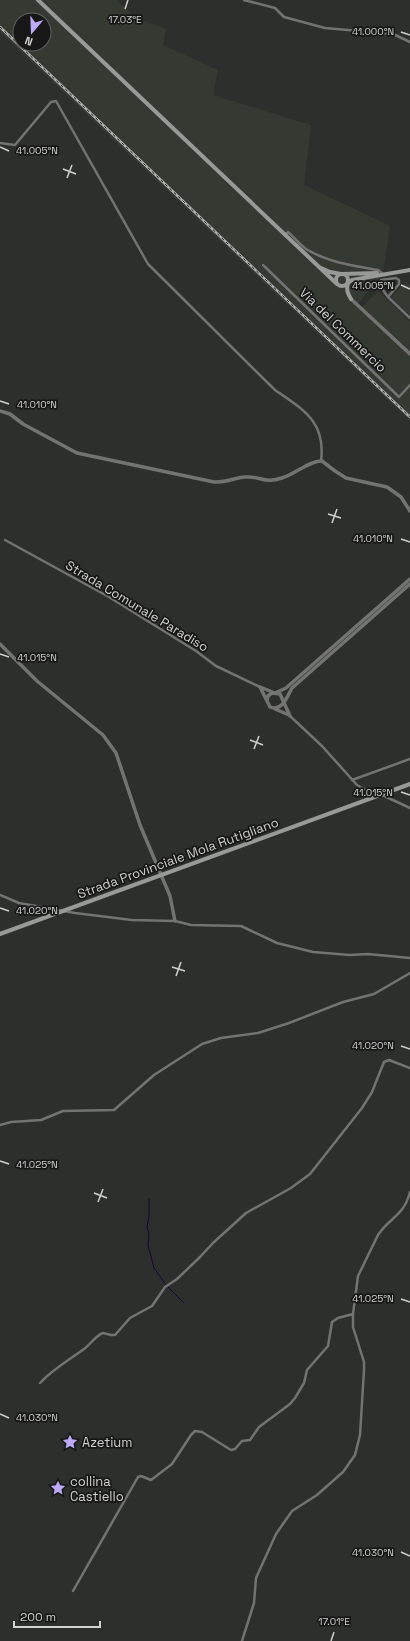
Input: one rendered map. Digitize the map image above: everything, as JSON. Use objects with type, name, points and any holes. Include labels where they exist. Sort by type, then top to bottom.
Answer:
[{"type":"main road","points":[[38,0],[352,299]]},
{"type":"main road","points":[[313,263],[328,271],[342,274],[383,274]]},
{"type":"main road","points":[[337,284],[344,286],[355,279],[410,270]]},
{"type":"main road","points":[[342,274],[347,277],[347,291],[352,299]]},
{"type":"main road","points":[[337,284],[336,277],[342,274]]},
{"type":"main road","name":"Strada Provinciale Mola Rutigliano","points":[[0,934],[410,784]]},
{"type":"street","points":[[244,0],[277,9],[284,16],[325,28],[393,34],[410,42]]},
{"type":"street","points":[[263,5],[264,0]]},
{"type":"street","points":[[0,143],[15,145],[51,102],[56,101],[148,264],[266,381],[292,401],[316,424],[321,436],[321,461]]},
{"type":"street","points":[[284,235],[288,232],[307,249],[326,258],[341,263],[378,270],[383,274]]},
{"type":"street","name":"Via del Commercio","points":[[263,266],[399,397],[410,385]]},
{"type":"street","points":[[388,297],[399,284],[399,280],[396,278],[381,280],[381,288],[388,297],[410,318]]},
{"type":"street","points":[[352,299],[410,354]]},
{"type":"street","points":[[0,411],[10,414],[23,424],[63,446],[84,455],[214,482],[222,482],[243,477],[273,481],[286,477],[315,462],[321,461],[346,478],[387,486],[401,497],[410,511]]},
{"type":"street","name":"Strada Comunale Paradiso","points":[[5,540],[109,597],[196,651],[216,666],[275,693]]},
{"type":"street","points":[[267,701],[270,694],[286,688],[410,579]]},
{"type":"street","points":[[275,709],[280,707],[296,685],[410,584]]},
{"type":"street","points":[[0,644],[37,681],[104,735],[116,753],[140,826],[171,901],[175,921]]},
{"type":"street","points":[[260,687],[270,707],[290,716],[318,742],[357,785],[376,796]]},
{"type":"street","points":[[275,693],[282,697],[290,716]]},
{"type":"street","points":[[352,780],[410,761]]},
{"type":"street","points":[[381,794],[410,808]]},
{"type":"street","points":[[0,895],[19,903],[62,911],[132,920],[175,921],[191,925],[241,926],[277,943],[313,952],[350,955],[368,954],[410,958]]},
{"type":"street","points":[[0,1125],[11,1122],[41,1120],[63,1111],[114,1110],[123,1104],[154,1075],[202,1044],[221,1038],[258,1033],[343,1002],[374,994],[410,973]]},
{"type":"street","points":[[40,1384],[56,1368],[84,1349],[99,1334],[103,1332],[115,1335],[130,1318],[152,1306],[165,1287],[177,1279],[216,1240],[246,1213],[291,1188],[310,1174],[362,1108],[371,1094],[384,1062],[389,1060],[410,1068]]},
{"type":"street","points":[[242,1641],[254,1603],[257,1575],[276,1534],[295,1509],[313,1498],[343,1472],[357,1452],[360,1436],[364,1366],[353,1327],[356,1285],[360,1270],[381,1232],[403,1210],[410,1192]]},
{"type":"street","points":[[73,1591],[138,1477],[141,1476],[151,1480],[169,1467],[195,1431],[202,1432],[231,1450],[235,1449],[242,1441],[252,1439],[259,1427],[290,1404],[295,1398],[304,1382],[307,1370],[328,1346],[332,1322],[353,1314]]},
{"type":"shaded area","points":[[0,0],[116,0],[136,18],[166,29],[163,45],[218,70],[213,95],[311,125],[304,185],[390,226],[383,274],[357,305],[410,355],[410,421],[21,52],[52,52],[52,12],[12,12],[12,43],[0,32]]},
{"type":"shaded area","points":[[406,281],[410,285],[410,315],[391,297]]},
{"type":"shaded area","points":[[378,291],[410,321],[410,352],[362,307]]},
{"type":"waterway","points":[[149,1199],[149,1217],[147,1227],[149,1234],[148,1245],[154,1268],[166,1285]]},
{"type":"waterway","points":[[168,1287],[184,1303]]},
{"type":"railway","points":[[0,27],[410,417]]},
{"type":"place","name":"Azetium","points":[[70,1442]]},
{"type":"place","name":"collina Castiello","points":[[58,1488]]}]
